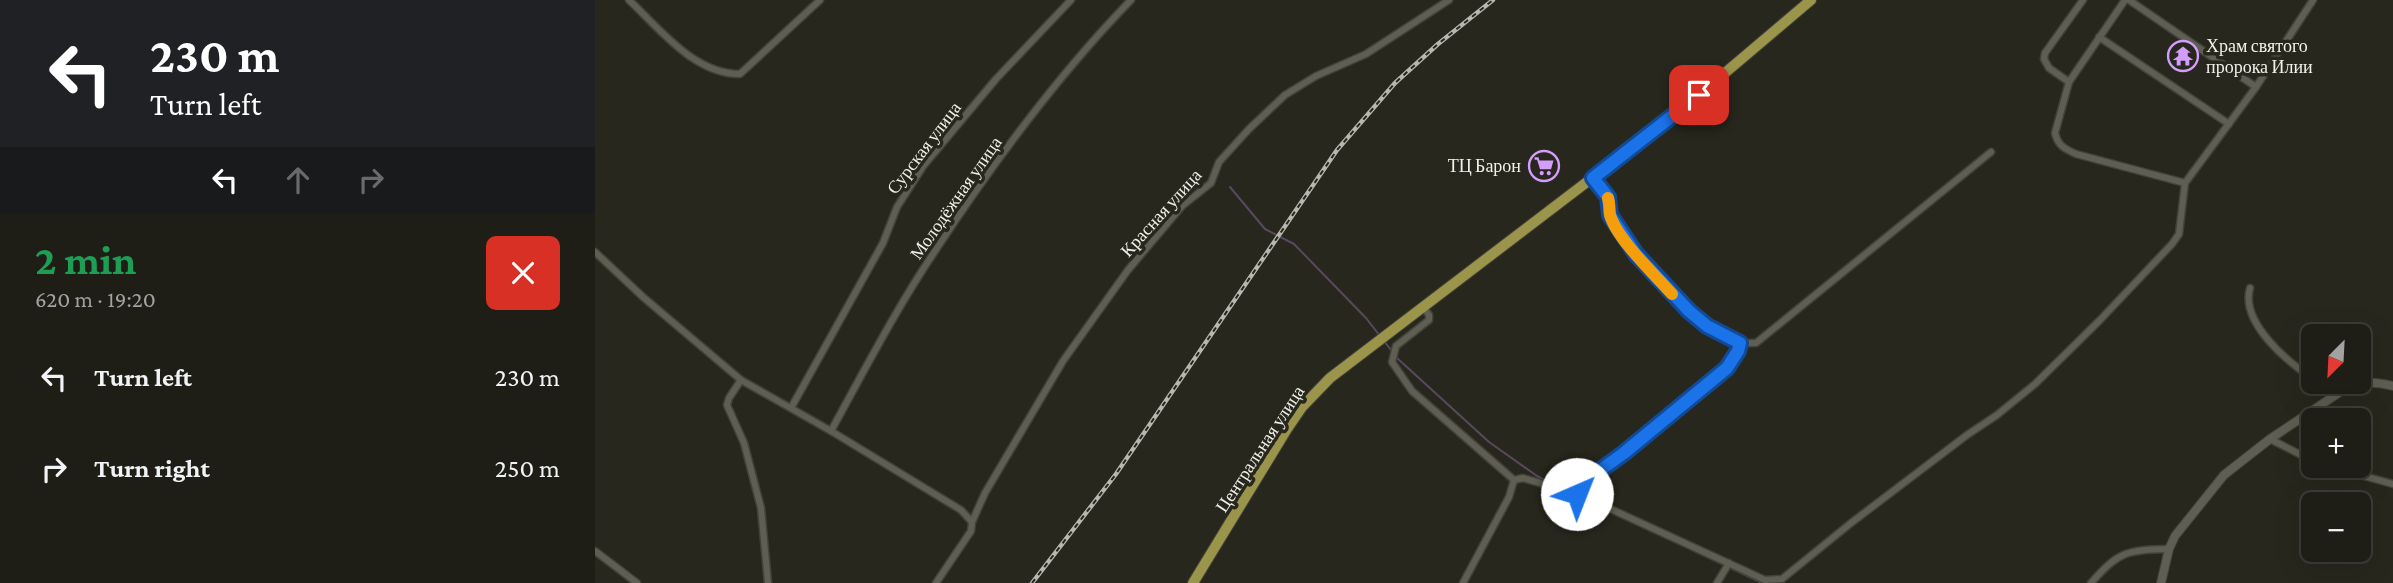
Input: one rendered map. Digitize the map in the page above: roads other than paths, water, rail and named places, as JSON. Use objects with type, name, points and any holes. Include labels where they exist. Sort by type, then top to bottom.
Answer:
[{"type":"main road","name":"Центральная улица","points":[[1193,583],[1302,407],[1330,378],[1680,111],[1811,0]]},
{"type":"street","points":[[629,0],[690,57],[711,70],[726,74],[740,74],[748,69],[820,0]]},
{"type":"street","name":"Сурская улица","points":[[791,408],[883,243],[897,207],[924,165],[996,79],[1071,0]]},
{"type":"street","name":"Молодёжная улица","points":[[831,431],[927,264],[963,211],[1054,87],[1131,0]]},
{"type":"street","name":"Красная улица","points":[[936,583],[971,531],[972,522],[985,493],[1063,361],[1090,321],[1182,206],[1211,183],[1219,162],[1285,95],[1316,76],[1366,54],[1449,0]]},
{"type":"street","points":[[2069,82],[2049,68],[2044,59],[2045,53],[2083,0]]},
{"type":"street","points":[[2185,183],[2076,154],[2061,147],[2055,133],[2069,82],[2099,37],[2127,0],[2256,87]]},
{"type":"street","points":[[1514,480],[1523,478],[1577,494],[1765,580],[1782,579],[1851,523],[2035,384],[2172,244],[2179,233],[2185,183],[2256,87],[2312,0]]},
{"type":"street","points":[[2099,37],[2229,124]]},
{"type":"street","points":[[1593,178],[1608,197],[1610,215],[1636,254],[1689,311],[1707,326],[1740,343],[1756,342],[1990,152]]},
{"type":"street","points":[[595,252],[643,297],[741,380],[961,510],[972,522]]},
{"type":"street","points":[[2250,288],[2247,298],[2251,312],[2271,343],[2287,361],[2301,370]]},
{"type":"street","points":[[1423,307],[1430,320],[1396,346],[1392,362],[1412,391],[1514,480]]},
{"type":"street","points":[[1577,494],[1580,485],[1624,453],[1727,368],[1740,343]]},
{"type":"street","points":[[741,380],[727,405],[744,443],[761,508],[768,583]]},
{"type":"street","points":[[2161,583],[2175,536],[2224,475],[2270,439],[2360,382],[2393,386]]},
{"type":"street","points":[[2270,439],[2301,455]]},
{"type":"street","points":[[2371,478],[2393,484]]},
{"type":"street","points":[[1463,583],[1509,497],[1514,480]]},
{"type":"street","points":[[2091,583],[2106,566],[2127,552],[2169,549]]},
{"type":"street","points":[[595,551],[637,583]]},
{"type":"street","points":[[1717,583],[1729,563]]},
{"type":"waterway","points":[[1230,187],[1265,229],[1294,244],[1380,336]]},
{"type":"waterway","points":[[1384,341],[1391,350]]},
{"type":"waterway","points":[[1397,358],[1489,442],[1552,484]]},
{"type":"waterway","points":[[1690,549],[1762,583]]},
{"type":"railway","points":[[1032,583],[1116,474],[1337,150],[1395,83],[1493,0]]},
{"type":"place","name":"Храм святого пророка Илии","points":[[2183,56]]},
{"type":"place","name":"ТЦ Барон","points":[[1544,166]]}]
